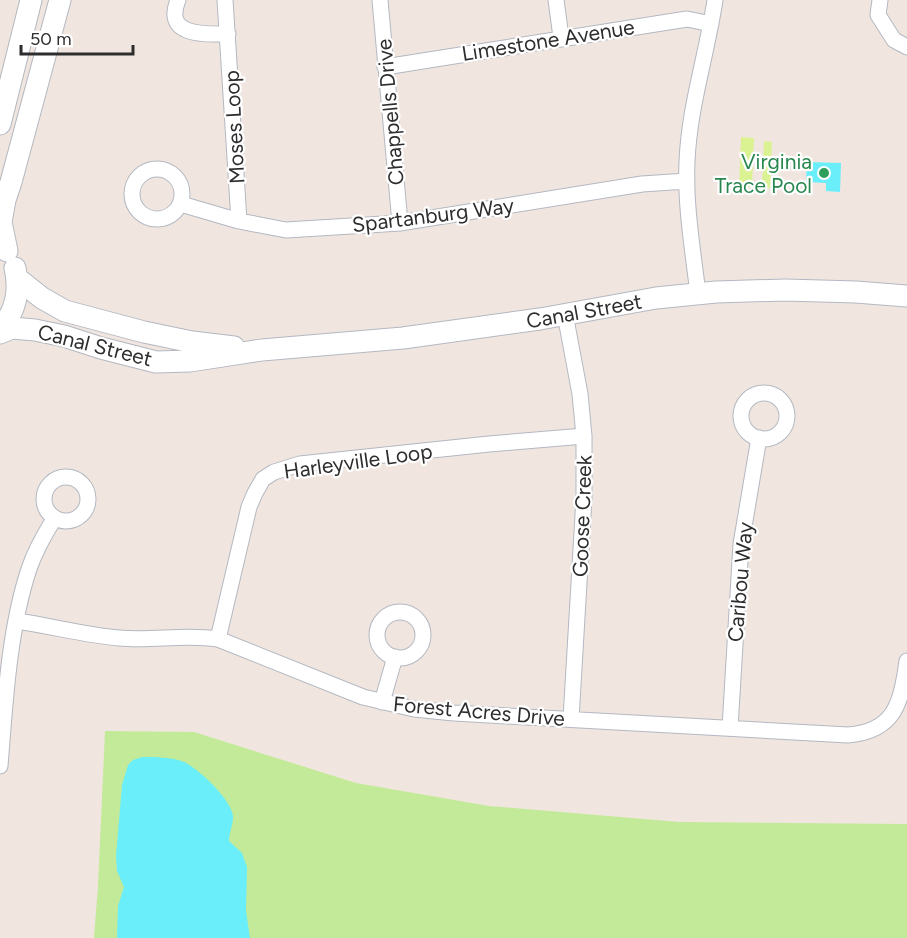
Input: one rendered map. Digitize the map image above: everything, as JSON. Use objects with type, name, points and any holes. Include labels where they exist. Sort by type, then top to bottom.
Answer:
[{"type":"street","points":[[0,124],[31,0]]},
{"type":"street","points":[[0,331],[13,310],[18,279],[14,265],[4,247],[1,222],[60,0]]},
{"type":"street","points":[[178,0],[175,16],[184,29],[198,33],[228,34]]},
{"type":"street","name":"Moses Loop","points":[[225,0],[239,221]]},
{"type":"street","name":"Chappells Drive","points":[[380,0],[400,223]]},
{"type":"street","points":[[556,0],[561,38]]},
{"type":"street","points":[[698,294],[687,162],[692,117],[715,0]]},
{"type":"street","points":[[880,0],[878,15],[894,40],[907,46]]},
{"type":"street","name":"Limestone Avenue","points":[[385,66],[687,19],[711,24]]},
{"type":"street","name":"Spartanburg Way","points":[[181,204],[239,221],[286,230],[400,223],[642,184],[687,181]]},
{"type":"street","name":"Canal Street","points":[[18,279],[42,298],[65,311],[192,342],[262,350]]},
{"type":"street","name":"Canal Street","points":[[0,331],[12,328],[36,330],[156,362],[190,361],[262,350],[402,338],[656,298],[698,294],[785,290],[856,292],[907,297]]},
{"type":"street","name":"Goose Creek","points":[[565,314],[580,394],[584,436],[584,498],[571,719]]},
{"type":"street","points":[[139,357],[144,332]]},
{"type":"street","name":"Harleyville Loop","points":[[218,639],[249,507],[263,479],[274,472],[300,464],[584,436]]},
{"type":"street","name":"Caribou Way","points":[[730,728],[741,544],[759,438]]},
{"type":"street","points":[[0,766],[5,705],[23,590],[40,542],[54,519]]},
{"type":"street","name":"Forest Acres Drive","points":[[17,621],[118,638],[199,636],[218,639],[363,697],[414,709],[848,735],[863,734],[876,729],[888,720],[902,694],[907,661]]},
{"type":"street","points":[[382,702],[395,657]]},
{"type":"green space","points":[[741,137],[754,138],[752,187],[739,187]]},
{"type":"green space","points":[[764,141],[772,142],[770,188],[762,188]]},
{"type":"green space","points":[[105,731],[194,732],[356,783],[489,806],[679,822],[907,824],[907,938],[94,938]]},
{"type":"water","name":"Virginia Trace Pool","points":[[807,162],[841,163],[840,192],[826,191],[826,183],[806,182]]},
{"type":"water","points":[[142,757],[168,758],[190,765],[206,778],[227,802],[233,817],[229,841],[242,853],[247,867],[246,911],[250,938],[117,938],[118,906],[124,887],[117,871],[116,856],[122,785],[128,765],[133,760]]},
{"type":"place","name":"Virginia Trace Pool","points":[[824,173]]}]
